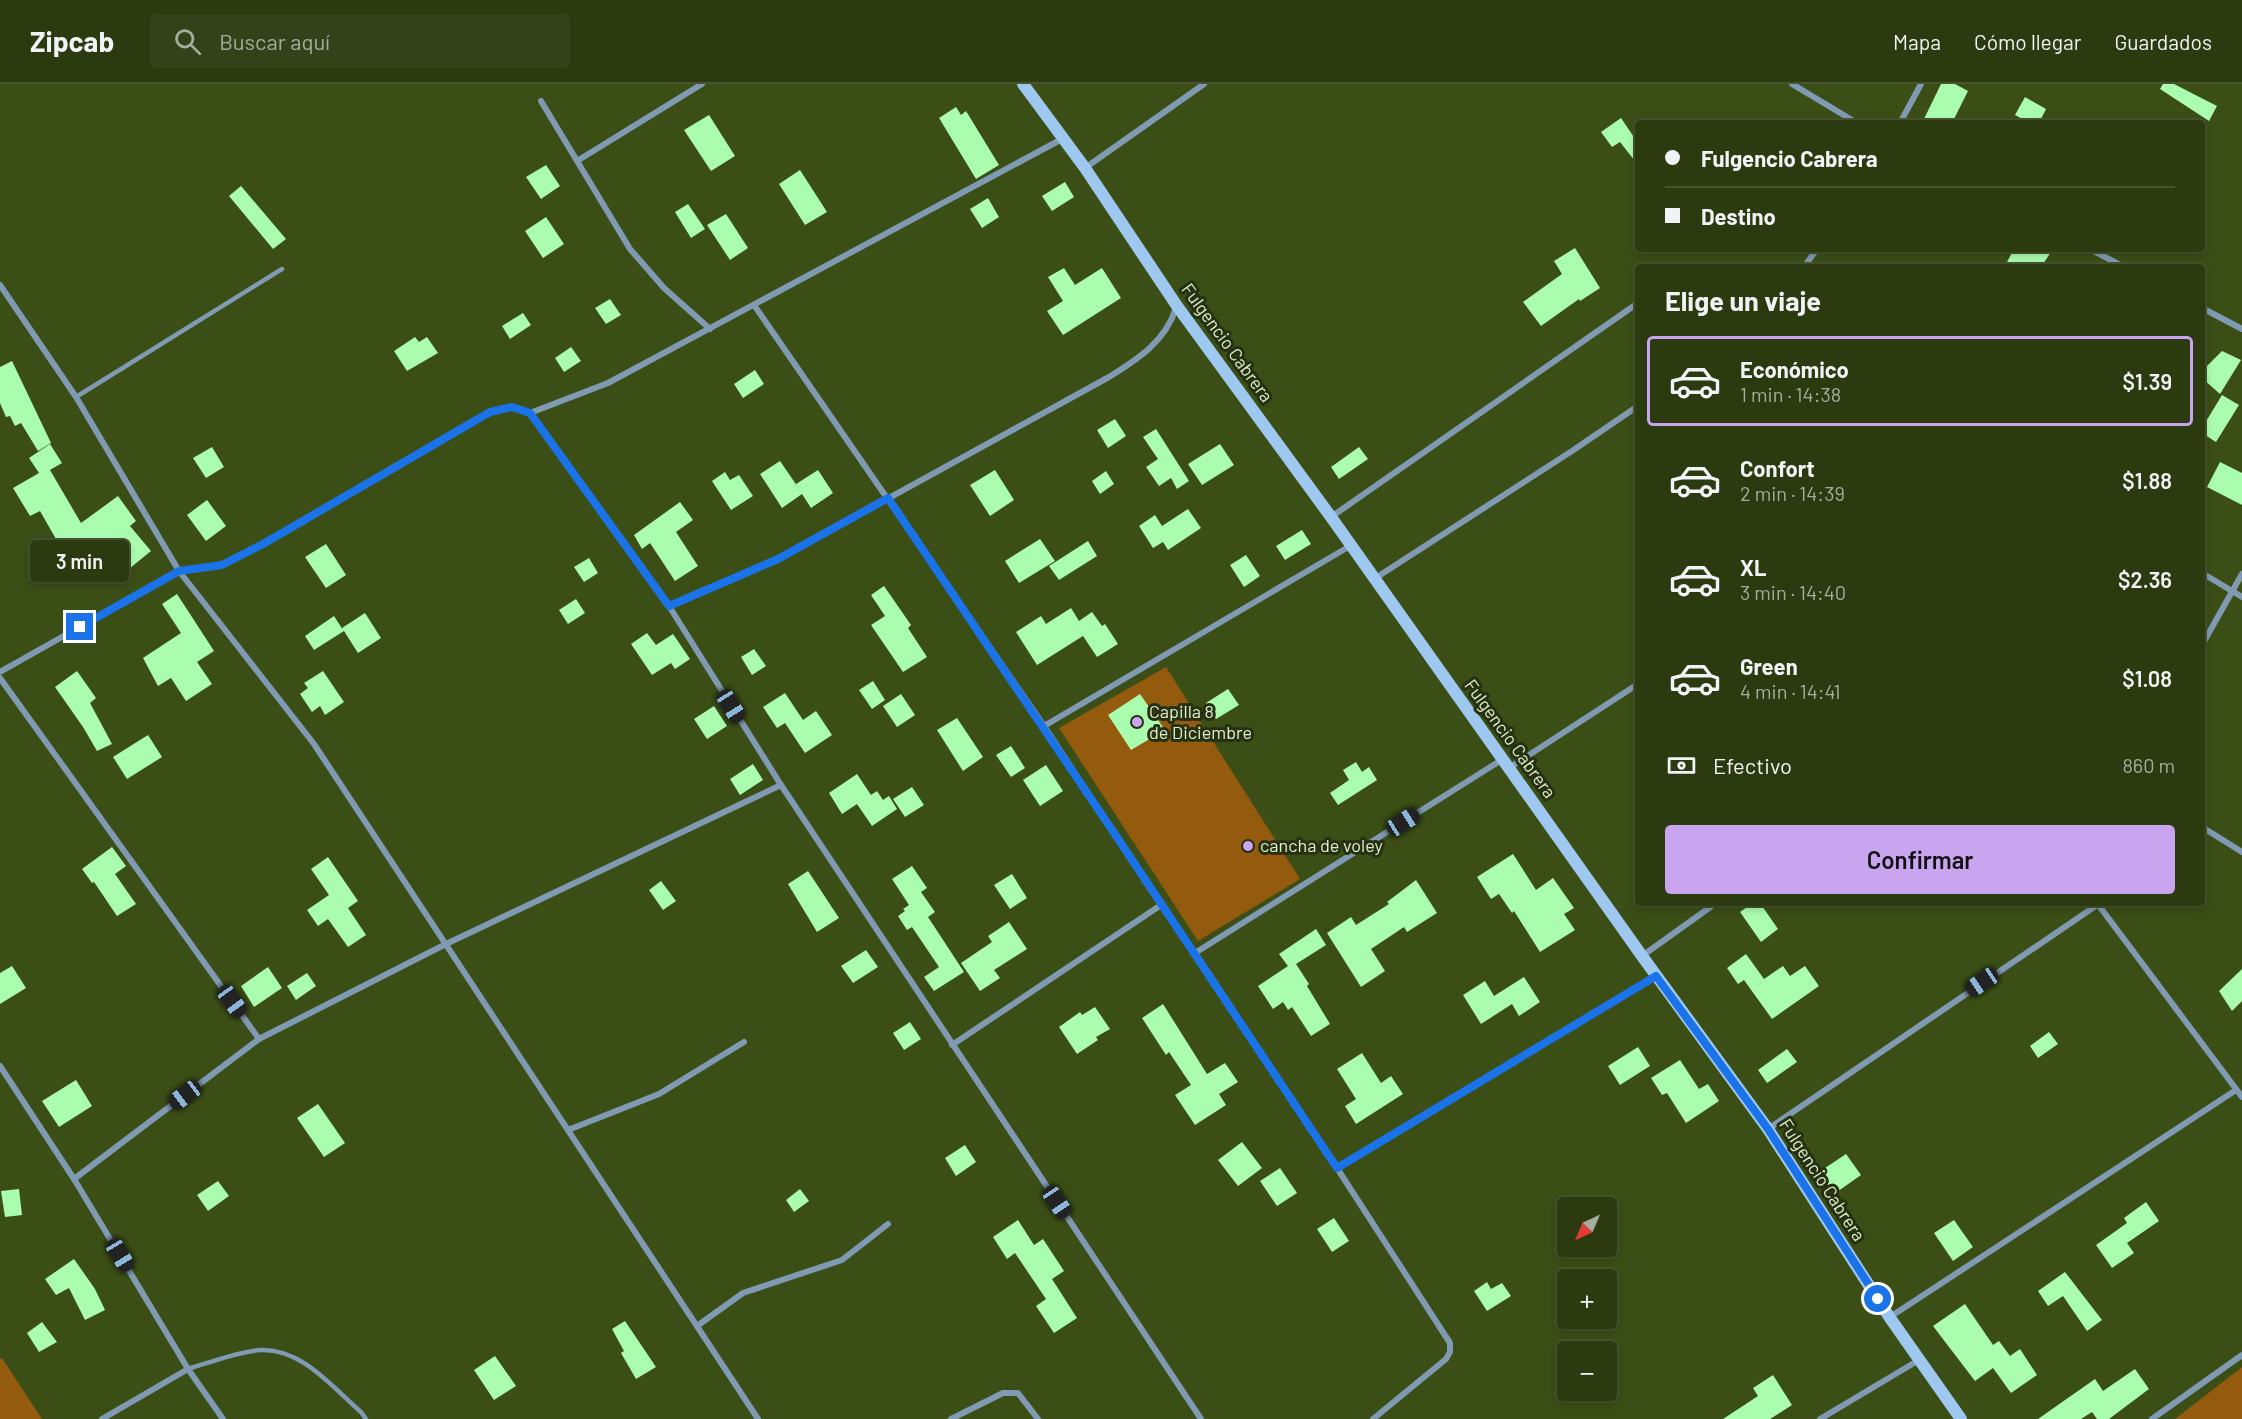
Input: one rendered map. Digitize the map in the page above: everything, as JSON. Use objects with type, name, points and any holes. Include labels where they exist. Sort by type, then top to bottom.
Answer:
[{"type":"main road","name":"Fulgencio Cabrera","points":[[1023,84],[1085,168],[1177,306],[1330,517],[1641,956],[1768,1129],[1890,1318],[1961,1419]]},
{"type":"street","points":[[577,161],[702,84]]},
{"type":"street","points":[[1085,168],[1204,84]]},
{"type":"street","points":[[1792,84],[1852,120]]},
{"type":"street","points":[[1902,120],[1921,84]]},
{"type":"street","points":[[542,101],[630,249],[664,288],[710,329]]},
{"type":"street","points":[[530,413],[608,383],[1062,139]]},
{"type":"street","points":[[2096,252],[2118,264]]},
{"type":"street","points":[[0,285],[76,397],[179,571],[314,744],[758,1419]]},
{"type":"street","points":[[754,305],[1044,726],[1337,1168],[1451,1347],[1446,1359],[1373,1419]]},
{"type":"street","points":[[1330,517],[1635,305]]},
{"type":"street","points":[[669,606],[778,559],[1048,413],[1143,355],[1164,333],[1172,321],[1177,306]]},
{"type":"street","points":[[2205,310],[2242,329]]},
{"type":"street","points":[[0,672],[179,571],[222,565],[263,544],[490,412],[512,407],[530,413],[669,606],[781,785],[1201,1419]]},
{"type":"street","points":[[1373,579],[1635,408]]},
{"type":"street","points":[[1044,726],[1350,546]]},
{"type":"street","points":[[2205,640],[2242,574]]},
{"type":"street","points":[[2205,575],[2242,597]]},
{"type":"street","points":[[0,678],[259,1039]]},
{"type":"street","points":[[1195,952],[1635,686]]},
{"type":"street","points":[[74,1179],[259,1039],[446,944],[781,785]]},
{"type":"street","points":[[2205,829],[2242,852]]},
{"type":"street","points":[[952,1045],[1161,905]]},
{"type":"street","points":[[1641,956],[1712,906]]},
{"type":"street","points":[[1768,1129],[2094,906]]},
{"type":"street","points":[[2098,906],[2242,1097]]},
{"type":"street","points":[[1337,1168],[1656,976]]},
{"type":"street","points":[[568,1130],[659,1094],[744,1042]]},
{"type":"street","points":[[0,1066],[74,1179],[188,1369],[223,1419]]},
{"type":"street","points":[[1890,1318],[2236,1090]]},
{"type":"street","points":[[697,1326],[743,1293],[842,1260],[888,1224]]},
{"type":"street","points":[[2152,1419],[2242,1355]]},
{"type":"street","points":[[1820,1419],[1919,1360]]},
{"type":"street","points":[[102,1419],[188,1369]]},
{"type":"street","points":[[951,1419],[1003,1393],[1018,1393],[1038,1419]]},
{"type":"lane","points":[[76,397],[282,269]]},
{"type":"lane","points":[[188,1369],[261,1350],[289,1354],[308,1366],[366,1419]]},
{"type":"shaded area","points":[[1166,667],[1300,879],[1198,941],[1059,728]]},
{"type":"shaded area","points":[[2,1358],[42,1419],[0,1419],[0,1359]]},
{"type":"shaded area","points":[[2242,1367],[2242,1419],[2175,1419]]},
{"type":"building","points":[[1941,84],[1955,84],[1968,91],[1954,120],[1923,120]]},
{"type":"building","points":[[2163,84],[2174,84],[2217,106],[2209,121],[2160,89]]},
{"type":"building","points":[[2025,97],[2046,109],[2040,120],[2024,120],[2015,115]]},
{"type":"building","points":[[956,107],[961,115],[966,111],[999,165],[976,179],[939,118]]},
{"type":"building","points":[[709,115],[735,156],[711,171],[684,130]]},
{"type":"building","points":[[1621,118],[1635,139],[1635,161],[1620,142],[1612,147],[1601,132]]},
{"type":"building","points":[[546,165],[560,186],[541,199],[526,177]]},
{"type":"building","points":[[800,170],[827,212],[805,225],[779,184]]},
{"type":"building","points":[[1065,182],[1074,197],[1052,211],[1042,196]]},
{"type":"building","points":[[241,186],[286,239],[273,249],[229,196]]},
{"type":"building","points":[[988,198],[999,217],[982,228],[970,209]]},
{"type":"building","points":[[688,204],[705,229],[691,238],[675,212]]},
{"type":"building","points":[[726,214],[748,248],[730,260],[707,225]]},
{"type":"building","points":[[546,217],[564,244],[543,258],[525,231]]},
{"type":"building","points":[[1575,248],[1600,288],[1580,301],[1579,299],[1541,326],[1523,302],[1562,274],[1554,261]]},
{"type":"building","points":[[2012,252],[2051,252],[2043,264],[2007,262]]},
{"type":"building","points":[[1064,268],[1075,285],[1102,268],[1121,298],[1063,335],[1047,311],[1063,301],[1048,277]]},
{"type":"building","points":[[610,299],[621,315],[606,324],[595,308]]},
{"type":"building","points":[[523,313],[531,325],[510,339],[502,326]]},
{"type":"building","points":[[415,337],[419,342],[427,337],[438,353],[407,371],[394,351]]},
{"type":"building","points":[[571,347],[581,361],[564,372],[555,358]]},
{"type":"building","points":[[2222,351],[2241,360],[2220,394],[2205,381],[2205,368]]},
{"type":"building","points":[[12,361],[51,443],[38,451],[21,423],[15,426],[10,416],[6,417],[0,403],[0,367]]},
{"type":"building","points":[[755,370],[764,384],[743,398],[734,384]]},
{"type":"building","points":[[2222,395],[2239,405],[2216,442],[2205,435],[2205,423]]},
{"type":"building","points":[[1115,419],[1126,436],[1108,448],[1097,430]]},
{"type":"building","points":[[1156,429],[1189,481],[1177,489],[1171,478],[1159,486],[1146,467],[1158,459],[1143,437]]},
{"type":"building","points":[[50,444],[62,463],[50,470],[81,523],[118,496],[136,521],[130,526],[151,551],[119,577],[108,563],[80,581],[40,511],[30,516],[13,488],[39,473],[29,458]]},
{"type":"building","points":[[1220,444],[1234,465],[1202,485],[1188,464]]},
{"type":"building","points":[[212,447],[224,467],[206,478],[193,458]]},
{"type":"building","points":[[1359,447],[1368,459],[1339,479],[1331,467]]},
{"type":"building","points":[[780,461],[802,493],[796,484],[818,470],[833,493],[811,508],[802,494],[782,508],[760,474]]},
{"type":"building","points":[[2220,462],[2242,473],[2242,505],[2207,487]]},
{"type":"building","points":[[995,470],[1014,500],[990,516],[970,485]]},
{"type":"building","points":[[1106,471],[1114,484],[1100,494],[1092,481]]},
{"type":"building","points":[[725,472],[730,480],[739,475],[753,496],[731,510],[712,481]]},
{"type":"building","points":[[207,500],[226,526],[206,541],[187,515]]},
{"type":"building","points":[[680,502],[693,520],[676,532],[698,566],[675,581],[650,543],[642,549],[634,535]]},
{"type":"building","points":[[1188,509],[1201,528],[1168,550],[1163,542],[1153,548],[1139,526],[1155,515],[1162,526]]},
{"type":"building","points":[[1302,530],[1311,544],[1285,560],[1276,546]]},
{"type":"building","points":[[1040,539],[1055,561],[1019,583],[1005,561]]},
{"type":"building","points":[[1088,541],[1097,556],[1059,580],[1049,566]]},
{"type":"building","points":[[326,544],[346,575],[326,588],[305,557]]},
{"type":"building","points":[[1246,555],[1260,576],[1244,587],[1230,565]]},
{"type":"building","points":[[589,558],[598,573],[584,582],[574,567]]},
{"type":"building","points":[[884,586],[911,625],[908,628],[927,657],[903,672],[871,625],[885,616],[871,595]]},
{"type":"building","points":[[177,594],[214,651],[197,662],[212,684],[186,701],[171,678],[158,686],[143,658],[181,633],[162,604]]},
{"type":"building","points":[[576,599],[585,613],[568,624],[559,610]]},
{"type":"building","points":[[1071,608],[1079,621],[1092,612],[1102,626],[1105,624],[1118,644],[1097,657],[1083,636],[1037,665],[1016,632],[1041,616],[1046,624]]},
{"type":"building","points":[[365,613],[381,638],[358,653],[344,631],[314,650],[305,636],[334,616],[343,630],[342,628]]},
{"type":"building","points":[[647,633],[656,645],[673,634],[690,659],[675,669],[671,663],[652,675],[631,644]]},
{"type":"building","points":[[754,649],[766,666],[752,675],[741,657]]},
{"type":"building","points":[[77,671],[96,698],[90,703],[112,744],[97,751],[55,687]]},
{"type":"building","points":[[323,671],[344,702],[325,715],[320,706],[312,712],[300,694],[308,688],[304,683]]},
{"type":"building","points":[[873,681],[885,700],[872,709],[859,690]]},
{"type":"building","points":[[1228,689],[1239,705],[1216,719],[1206,703]]},
{"type":"building","points":[[785,693],[803,720],[816,711],[832,735],[805,753],[785,723],[777,728],[763,707]]},
{"type":"building","points":[[901,694],[915,715],[897,727],[883,706]]},
{"type":"building","name":"Capilla 8 de Diciembre","points":[[1140,694],[1165,730],[1131,750],[1108,715]]},
{"type":"building","points":[[714,706],[727,726],[707,739],[694,719]]},
{"type":"building","points":[[957,718],[983,757],[963,771],[937,730]]},
{"type":"building","points":[[148,735],[162,757],[127,779],[113,757]]},
{"type":"building","points":[[1011,746],[1025,768],[1011,777],[996,755]]},
{"type":"building","points":[[1356,762],[1362,772],[1369,767],[1377,780],[1338,805],[1330,793],[1349,780],[1343,770]]},
{"type":"building","points":[[753,764],[763,780],[740,795],[730,779]]},
{"type":"building","points":[[1046,765],[1063,791],[1040,806],[1023,780]]},
{"type":"building","points":[[857,774],[871,795],[877,791],[883,800],[889,796],[897,809],[872,826],[857,804],[842,814],[829,793]]},
{"type":"building","points":[[912,787],[924,805],[905,817],[893,799]]},
{"type":"building","points":[[112,847],[126,866],[115,874],[136,904],[117,916],[94,882],[92,883],[82,869]]},
{"type":"building","points":[[1513,854],[1536,890],[1553,878],[1574,908],[1564,914],[1575,930],[1540,952],[1514,911],[1512,913],[1499,894],[1491,899],[1477,877]]},
{"type":"building","points":[[328,857],[358,901],[348,908],[366,935],[348,947],[328,919],[318,926],[307,910],[329,895],[311,869]]},
{"type":"building","points":[[912,866],[927,888],[921,892],[935,912],[928,917],[964,972],[934,991],[924,977],[939,967],[912,927],[907,930],[898,916],[909,905],[892,879]]},
{"type":"building","points":[[808,871],[839,918],[817,932],[788,884]]},
{"type":"building","points":[[1012,874],[1027,898],[1010,909],[994,885]]},
{"type":"building","points":[[1416,880],[1437,913],[1407,932],[1404,927],[1371,949],[1385,971],[1361,987],[1327,933],[1351,917],[1356,925],[1389,904],[1387,902]]},
{"type":"building","points":[[661,881],[676,901],[663,910],[649,890]]},
{"type":"building","points":[[1749,906],[1762,906],[1778,929],[1761,942],[1740,912]]},
{"type":"building","points":[[1009,922],[1027,949],[994,970],[1000,978],[980,991],[961,963],[992,942],[988,936]]},
{"type":"building","points":[[1316,929],[1326,945],[1296,964],[1330,1024],[1311,1036],[1292,1007],[1288,1010],[1283,1002],[1273,1009],[1258,986],[1288,966],[1279,954]]},
{"type":"building","points":[[866,950],[878,967],[853,983],[841,966]]},
{"type":"building","points":[[1746,954],[1764,979],[1783,966],[1790,976],[1805,966],[1819,986],[1772,1019],[1744,980],[1738,984],[1727,968]]},
{"type":"building","points":[[12,966],[26,988],[0,1004],[0,973]]},
{"type":"building","points":[[268,967],[282,988],[254,1007],[241,986]]},
{"type":"building","points":[[2242,969],[2242,1001],[2232,1011],[2219,991]]},
{"type":"building","points":[[307,973],[316,986],[296,1000],[287,986]]},
{"type":"building","points":[[1524,977],[1540,1002],[1519,1016],[1512,1004],[1481,1024],[1463,995],[1485,981],[1494,996]]},
{"type":"building","points":[[1163,1004],[1207,1074],[1225,1063],[1238,1082],[1219,1094],[1226,1105],[1195,1125],[1175,1095],[1191,1085],[1169,1052],[1166,1055],[1142,1018]]},
{"type":"building","points":[[1095,1007],[1110,1029],[1096,1037],[1098,1040],[1077,1054],[1059,1027],[1080,1012],[1082,1015]]},
{"type":"building","points":[[910,1022],[921,1039],[904,1050],[893,1033]]},
{"type":"building","points":[[2049,1032],[2058,1044],[2038,1058],[2030,1046]]},
{"type":"building","points":[[1638,1047],[1650,1066],[1620,1085],[1608,1066]]},
{"type":"building","points":[[1787,1049],[1797,1062],[1767,1083],[1758,1070]]},
{"type":"building","points":[[1362,1053],[1381,1083],[1391,1076],[1403,1094],[1356,1124],[1345,1106],[1356,1099],[1337,1069]]},
{"type":"building","points":[[1680,1060],[1699,1089],[1708,1084],[1719,1101],[1686,1123],[1667,1093],[1662,1095],[1651,1078]]},
{"type":"building","points":[[76,1080],[92,1106],[59,1127],[42,1101]]},
{"type":"building","points":[[318,1104],[345,1143],[324,1157],[297,1118]]},
{"type":"building","points":[[1242,1142],[1262,1168],[1238,1186],[1218,1160]]},
{"type":"building","points":[[965,1145],[976,1162],[956,1176],[945,1158]]},
{"type":"building","points":[[1846,1154],[1861,1175],[1834,1194],[1820,1174]]},
{"type":"building","points":[[1280,1168],[1297,1193],[1277,1206],[1260,1181]]},
{"type":"building","points":[[218,1181],[229,1196],[208,1211],[197,1195]]},
{"type":"building","points":[[19,1189],[22,1215],[5,1217],[1,1191]]},
{"type":"building","points":[[800,1189],[809,1201],[794,1212],[786,1200]]},
{"type":"building","points":[[2146,1202],[2159,1221],[2127,1243],[2134,1253],[2112,1268],[2096,1245],[2127,1223],[2124,1218]]},
{"type":"building","points":[[1334,1218],[1349,1241],[1332,1252],[1317,1229]]},
{"type":"building","points":[[1018,1220],[1034,1245],[1043,1239],[1064,1271],[1052,1279],[1077,1318],[1054,1333],[1036,1306],[1046,1299],[1015,1253],[1007,1259],[993,1237]]},
{"type":"building","points":[[1954,1220],[1973,1247],[1953,1261],[1934,1233]]},
{"type":"building","points":[[74,1259],[95,1289],[105,1310],[85,1320],[69,1288],[56,1295],[45,1279]]},
{"type":"building","points":[[2065,1272],[2102,1320],[2087,1331],[2063,1296],[2048,1306],[2038,1291]]},
{"type":"building","points":[[1487,1282],[1491,1289],[1502,1283],[1511,1296],[1487,1311],[1474,1291]]},
{"type":"building","points":[[1965,1304],[1993,1345],[1999,1341],[2010,1356],[2020,1349],[2037,1375],[2011,1393],[1993,1368],[1975,1381],[1933,1326]]},
{"type":"building","points":[[625,1321],[656,1367],[636,1379],[621,1353],[624,1351],[612,1329]]},
{"type":"building","points":[[42,1322],[57,1342],[39,1352],[27,1333]]},
{"type":"building","points":[[495,1356],[516,1386],[494,1400],[474,1370]]},
{"type":"building","points":[[2135,1369],[2149,1389],[2109,1419],[2097,1419],[2092,1412],[2081,1419],[2038,1419],[2095,1379],[2103,1391]]},
{"type":"building","points":[[1773,1375],[1792,1405],[1770,1419],[1723,1419],[1758,1396],[1753,1388]]},
{"type":"place","name":"Capilla 8 de Diciembre","points":[[1137,722]]},
{"type":"place","name":"cancha de voley","points":[[1248,846]]},
{"type":"route","points":[[80,627],[179,571],[222,565],[263,544],[490,412],[512,407],[530,413],[669,606],[778,559],[888,498],[1044,726],[1337,1168],[1656,976],[1768,1129],[1878,1299]]}]
